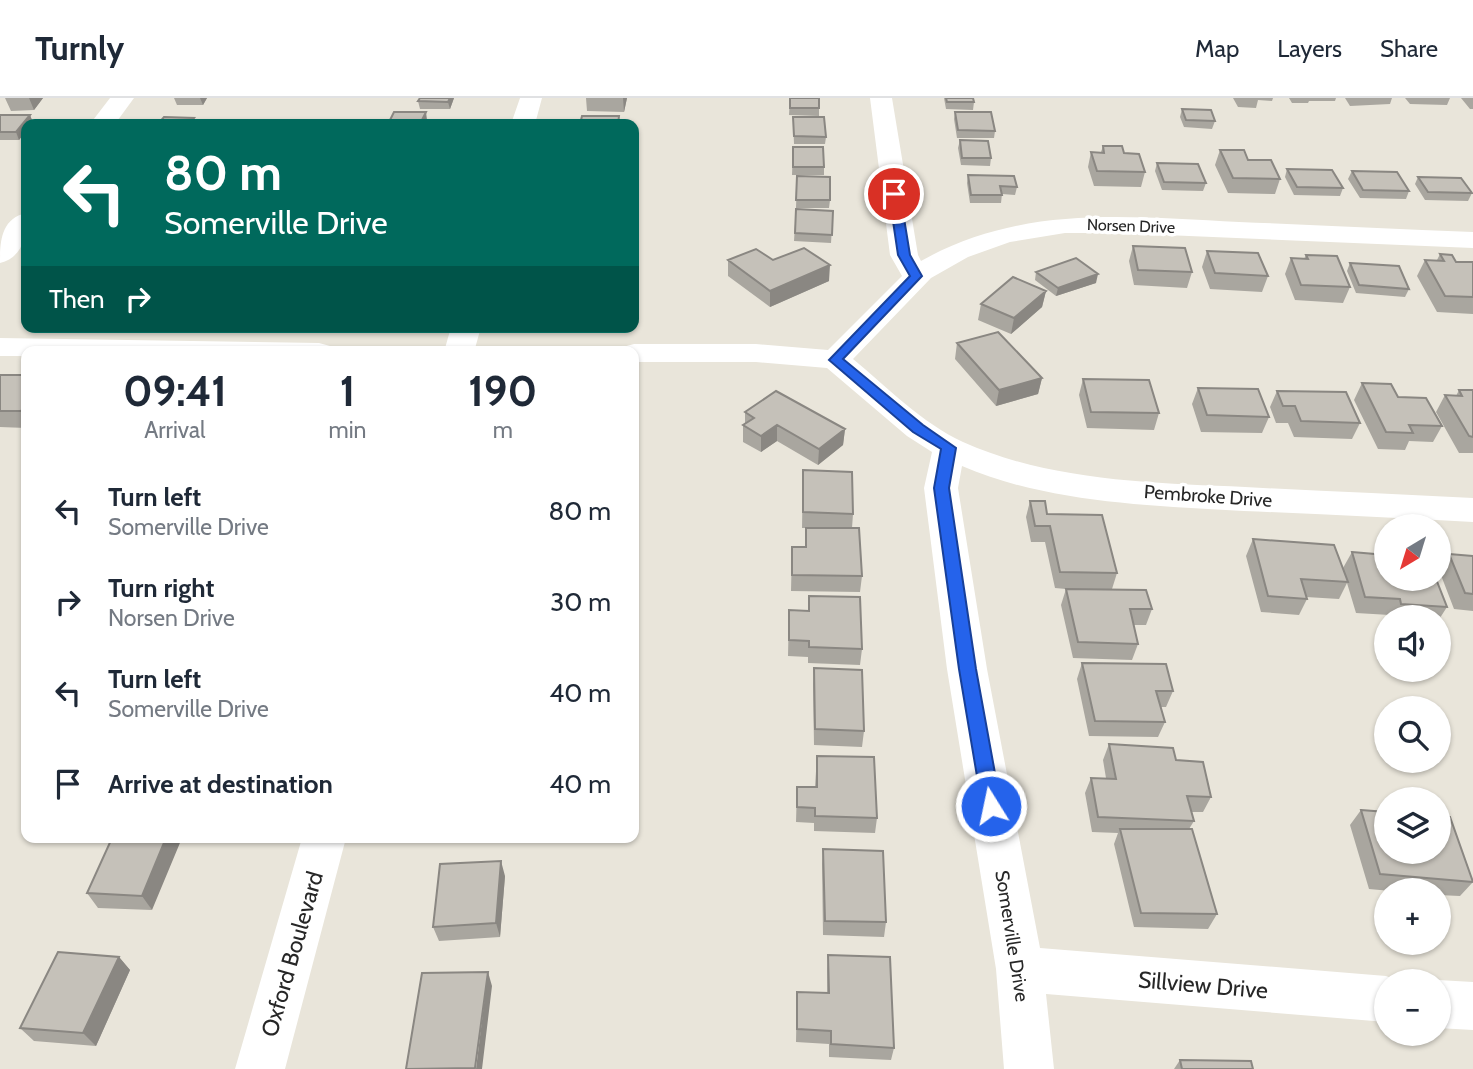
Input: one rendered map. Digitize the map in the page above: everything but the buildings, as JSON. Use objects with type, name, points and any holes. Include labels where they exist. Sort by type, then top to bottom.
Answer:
[{"type":"street","points":[[106,119],[122,98]]},
{"type":"street","points":[[525,119],[531,98]]},
{"type":"street","points":[[881,98],[904,255],[916,276]]},
{"type":"street","name":"Norsen Drive","points":[[835,360],[916,276],[958,251],[1005,235],[1065,225],[1473,240]]},
{"type":"street","points":[[0,254],[21,227]]},
{"type":"street","points":[[0,347],[21,347]]},
{"type":"street","points":[[639,353],[756,353],[835,360],[918,429],[949,448]]},
{"type":"street","name":"Pembroke Drive","points":[[949,448],[998,469],[1076,485],[1166,495],[1473,510]]},
{"type":"street","name":"Somerville Drive","points":[[949,448],[941,488],[967,669],[1020,969],[1029,1069]]},
{"type":"street","name":"Oxford Boulevard","points":[[260,1069],[323,843]]},
{"type":"street","name":"Sillview Drive","points":[[1020,969],[1374,998]]},
{"type":"street","points":[[1451,1004],[1473,1006]]},
{"type":"route","points":[[894,194],[904,255],[916,276],[835,360],[918,429],[949,448],[941,488],[967,669],[991,806]]}]
